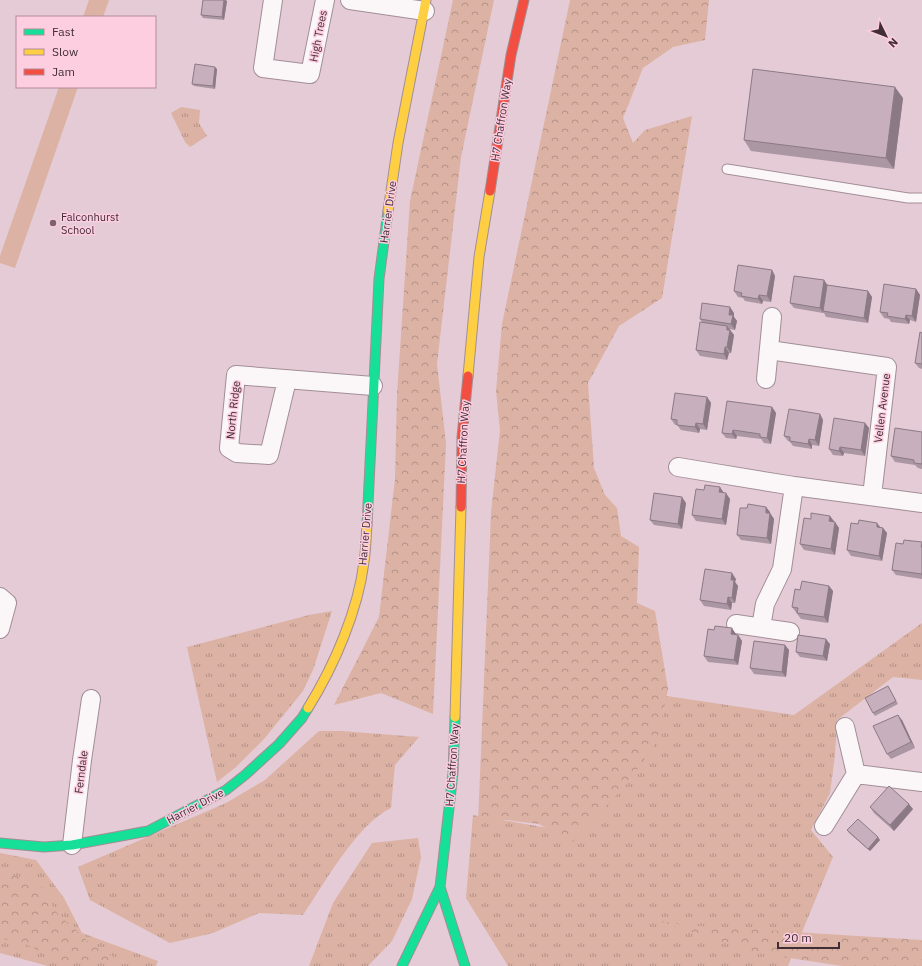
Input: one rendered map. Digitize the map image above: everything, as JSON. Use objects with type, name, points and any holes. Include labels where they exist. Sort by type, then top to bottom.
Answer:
[{"type":"street","name":"High Trees","points":[[273,0],[263,68],[310,74],[325,0]]},
{"type":"street","points":[[350,0],[426,6]]},
{"type":"street","name":"H7 Chaffron Way","points":[[402,966],[440,887],[453,773],[458,647],[462,438],[480,258],[511,55],[524,0]]},
{"type":"street","name":"Harrier Drive","points":[[0,843],[44,847],[72,845],[148,831],[226,790],[245,775],[279,744],[302,718],[322,686],[340,647],[354,608],[362,571],[367,521],[379,279],[398,143],[426,6]]},
{"type":"street","points":[[766,379],[772,317]]},
{"type":"street","name":"Vellen Avenue","points":[[769,350],[887,367],[872,496]]},
{"type":"street","name":"North Ridge","points":[[287,380],[269,455],[238,453],[229,448],[236,375],[373,386]]},
{"type":"street","points":[[678,467],[794,486],[922,503]]},
{"type":"street","points":[[761,627],[764,604],[782,569],[794,486]]},
{"type":"street","points":[[0,597],[7,603],[0,629]]},
{"type":"street","points":[[736,624],[790,632]]},
{"type":"street","name":"Ferndale","points":[[72,845],[91,699]]},
{"type":"street","points":[[824,826],[856,774],[845,727]]},
{"type":"street","points":[[856,774],[922,782]]},
{"type":"street","name":"H7 Chaffron Way","points":[[440,887],[465,966]]},
{"type":"lane","points":[[728,169],[908,198],[922,198]]},
{"type":"green space","points":[[89,0],[109,0],[103,16],[83,16]]},
{"type":"green space","points":[[453,0],[494,0],[461,157],[437,364],[446,443],[433,714],[381,693],[334,705],[379,617],[395,479],[397,394],[410,201]]},
{"type":"green space","points":[[570,0],[709,0],[705,40],[673,47],[643,68],[623,118],[633,143],[645,130],[692,116],[662,298],[619,326],[588,383],[594,468],[605,495],[617,508],[621,536],[639,547],[637,603],[655,611],[668,689],[658,740],[627,784],[572,842],[539,824],[506,820],[478,823],[491,513],[500,430],[496,391],[502,324]]},
{"type":"green space","points":[[59,88],[78,88],[15,268],[0,263],[0,256]]},
{"type":"green space","points":[[181,107],[200,110],[199,123],[207,136],[190,147],[185,142],[171,113]]},
{"type":"green space","points":[[332,611],[313,670],[303,691],[264,739],[236,767],[217,782],[187,647],[309,615]]},
{"type":"green space","points":[[922,623],[922,680],[893,677],[837,720],[835,755],[830,793],[811,830],[833,857],[788,966],[508,966],[466,898],[473,815],[571,832],[660,695],[794,715]]},
{"type":"green space","points":[[319,731],[341,731],[419,737],[395,765],[391,808],[378,816],[354,841],[342,856],[303,915],[259,913],[213,933],[170,943],[90,900],[78,867],[226,803],[265,780]]},
{"type":"green space","points":[[418,838],[421,857],[412,899],[392,941],[368,966],[309,966],[333,903],[372,843]]},
{"type":"green space","points":[[0,853],[36,860],[64,898],[82,933],[158,961],[156,966],[48,966],[0,953]]},
{"type":"green space","points":[[0,872],[39,882],[57,913],[93,946],[127,964],[61,961],[27,945],[0,938]]},
{"type":"green space","points":[[654,920],[683,925],[922,940],[922,966],[842,966],[757,953]]},
{"type":"building","points":[[203,0],[224,0],[222,17],[201,15]]},
{"type":"building","points":[[195,64],[215,67],[213,86],[192,84]]},
{"type":"building","points":[[753,69],[895,87],[886,158],[744,140]]},
{"type":"building","points":[[738,265],[772,270],[767,296],[759,295],[758,299],[741,296],[742,293],[734,291]]},
{"type":"building","points":[[794,276],[824,280],[820,308],[790,303]]},
{"type":"building","points":[[884,284],[916,289],[912,316],[906,315],[905,319],[887,316],[888,313],[880,312]]},
{"type":"building","points":[[827,285],[868,291],[864,318],[823,311]]},
{"type":"building","points":[[702,303],[730,307],[729,315],[733,315],[731,324],[700,319]]},
{"type":"building","points":[[700,322],[727,326],[727,330],[730,330],[727,347],[725,347],[724,354],[696,350]]},
{"type":"building","points":[[920,332],[922,333],[922,364],[915,363]]},
{"type":"building","points":[[675,393],[707,397],[703,424],[696,423],[695,427],[677,425],[677,420],[671,419]]},
{"type":"building","points":[[727,401],[772,407],[767,438],[760,437],[760,434],[733,430],[732,434],[722,433]]},
{"type":"building","points":[[789,409],[820,414],[815,440],[809,439],[808,444],[790,441],[790,437],[784,436]]},
{"type":"building","points":[[834,418],[865,423],[861,450],[840,447],[839,451],[829,449]]},
{"type":"building","points":[[895,428],[922,432],[922,464],[914,463],[914,460],[891,456]]},
{"type":"building","points":[[705,485],[720,487],[719,492],[726,493],[722,519],[692,515],[696,489],[704,490]]},
{"type":"building","points":[[654,493],[682,497],[678,524],[650,520]]},
{"type":"building","points":[[748,504],[766,507],[766,513],[770,513],[767,538],[737,535],[740,508],[747,508]]},
{"type":"building","points":[[811,513],[830,516],[829,521],[835,522],[831,549],[800,544],[804,518],[811,519]]},
{"type":"building","points":[[859,520],[877,523],[877,527],[883,528],[879,556],[847,550],[851,523],[858,524]]},
{"type":"building","points":[[904,540],[922,542],[922,574],[892,570],[896,543],[903,544]]},
{"type":"building","points":[[705,569],[732,573],[731,580],[734,580],[732,598],[728,597],[727,604],[700,600]]},
{"type":"building","points":[[802,581],[829,586],[824,617],[797,613],[798,608],[792,607],[795,589],[800,590]]},
{"type":"building","points":[[715,626],[732,628],[731,634],[738,635],[734,660],[704,656],[708,629],[714,630]]},
{"type":"building","points":[[798,635],[826,639],[823,656],[796,652]]},
{"type":"building","points":[[754,641],[785,645],[782,672],[750,668]]},
{"type":"building","points":[[888,686],[896,701],[873,713],[865,698]]},
{"type":"building","points":[[898,715],[911,742],[887,754],[873,726]]},
{"type":"building","points":[[889,786],[909,804],[890,825],[870,807]]},
{"type":"building","points":[[858,819],[878,837],[868,849],[847,830]]},
{"type":"traffic: fast","points":[[367,525],[379,279],[388,211]]},
{"type":"traffic: fast","points":[[0,843],[44,847],[72,845],[148,831],[226,790],[279,744],[302,718],[308,708]]},
{"type":"traffic: fast","points":[[402,966],[440,887],[453,773],[455,717]]},
{"type":"traffic: fast","points":[[440,887],[465,966]]},
{"type":"traffic: slow","points":[[388,211],[398,143],[426,0]]},
{"type":"traffic: slow","points":[[468,376],[479,257],[490,191]]},
{"type":"traffic: slow","points":[[455,717],[461,507]]},
{"type":"traffic: slow","points":[[308,708],[318,692],[344,638],[361,581],[367,525]]},
{"type":"traffic: jam","points":[[490,191],[511,55],[524,0]]},
{"type":"traffic: jam","points":[[461,507],[462,437],[468,376]]},
{"type":"place","name":"Falconhurst School","points":[[53,223]]}]
